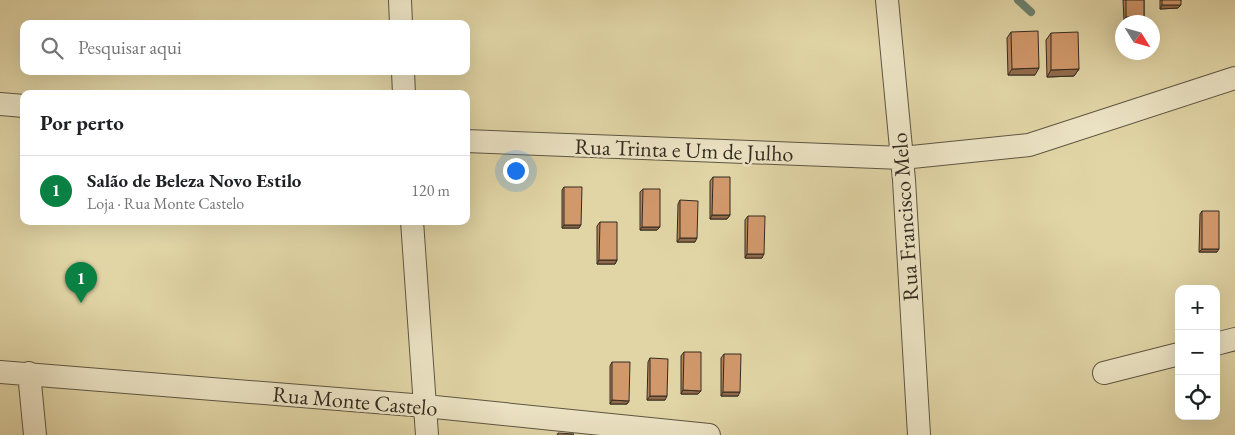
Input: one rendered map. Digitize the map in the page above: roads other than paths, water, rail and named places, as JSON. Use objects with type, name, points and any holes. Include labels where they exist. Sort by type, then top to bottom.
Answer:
[{"type":"street","points":[[400,0],[401,20]]},
{"type":"street","name":"Rua Francisco Melo","points":[[887,0],[902,158],[919,435]]},
{"type":"street","points":[[403,75],[404,90]]},
{"type":"street","name":"Rua Trinta e Um de Julho","points":[[470,141],[902,158],[1029,145],[1235,78]]},
{"type":"street","points":[[0,104],[20,106]]},
{"type":"street","points":[[412,225],[427,435]]},
{"type":"street","points":[[1220,343],[1235,339]]},
{"type":"street","points":[[1104,373],[1175,355]]},
{"type":"street","name":"Rua Monte Castelo","points":[[0,372],[425,406],[709,435]]},
{"type":"street","points":[[29,374],[35,435]]},
{"type":"waterway","points":[[1018,0],[1031,12]]},
{"type":"place","name":"Salão de Beleza Novo Estilo","points":[[81,303]]}]
